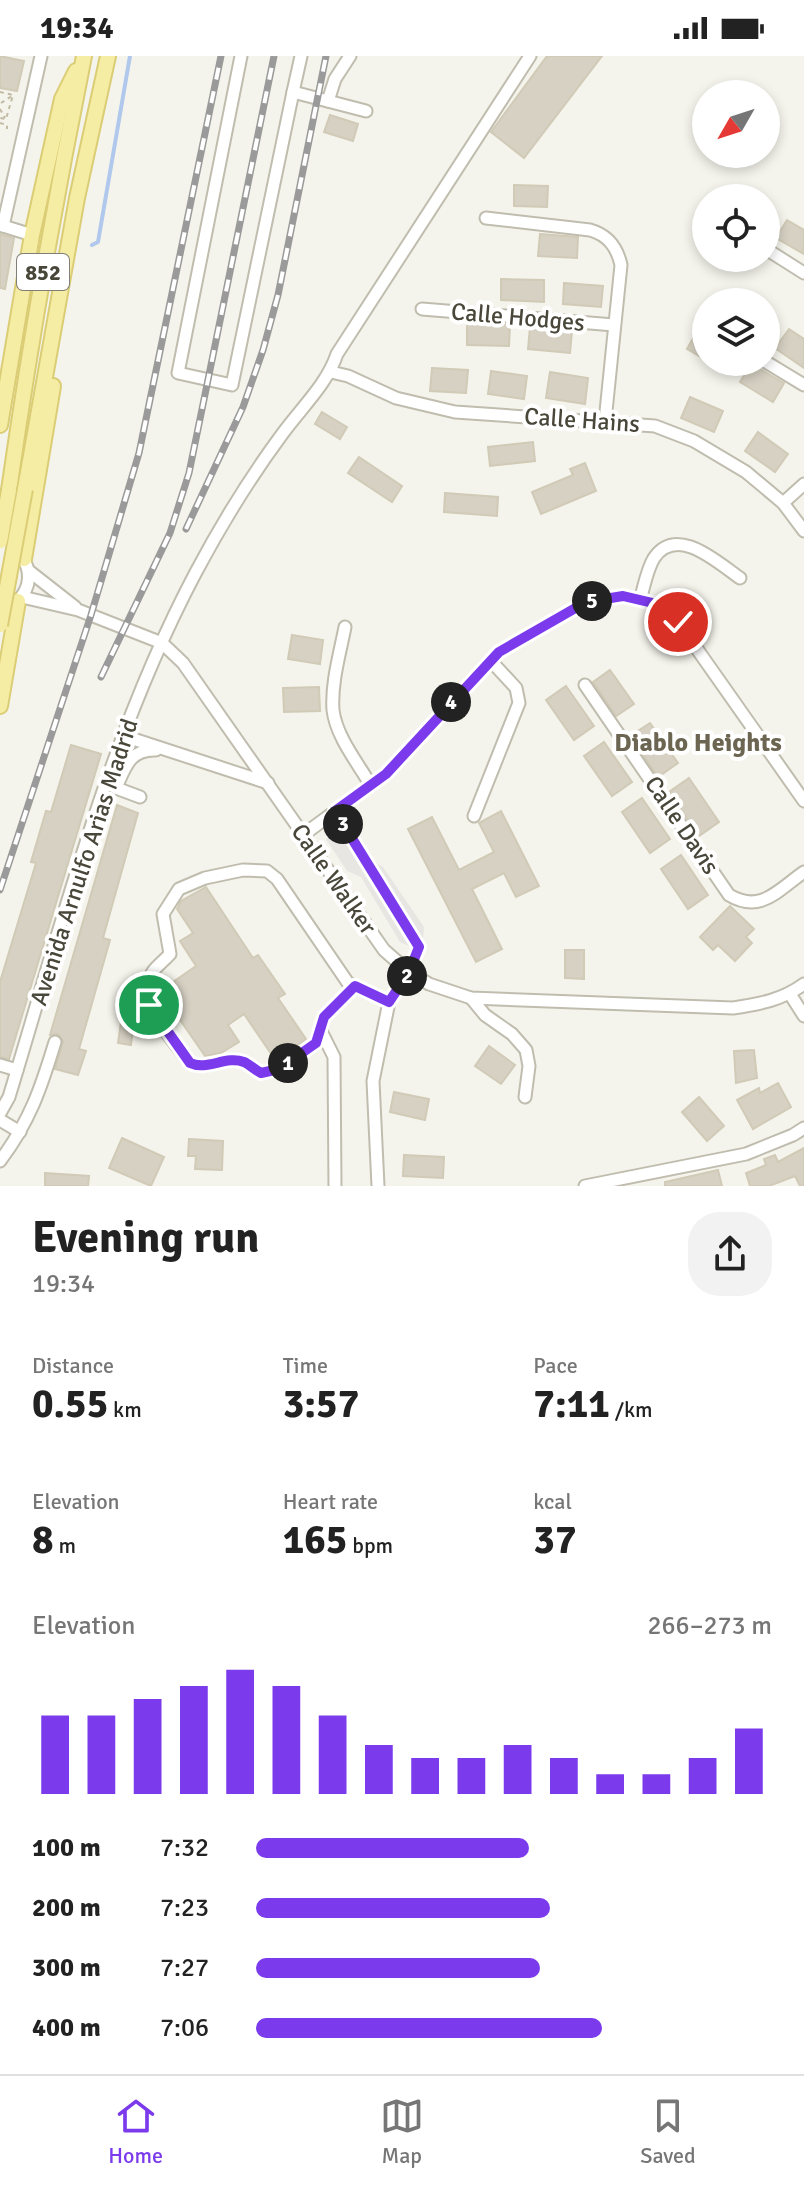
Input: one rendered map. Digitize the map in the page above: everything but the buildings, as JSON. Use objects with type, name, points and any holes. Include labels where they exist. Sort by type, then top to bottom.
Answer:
[{"type":"main road","points":[[0,425],[32,235],[62,99],[84,56]]},
{"type":"main road","name":"852","points":[[0,543],[53,214],[84,56]]},
{"type":"main road","name":"852","points":[[0,625],[30,490],[77,198],[108,56]]},
{"type":"main road","points":[[0,503],[19,506],[27,502],[30,490]]},
{"type":"main road","points":[[27,565],[30,490]]},
{"type":"main road","points":[[0,706],[20,599]]},
{"type":"main road","points":[[0,642],[7,660]]},
{"type":"street","points":[[32,235],[1,226],[41,56]]},
{"type":"street","points":[[241,56],[178,373],[232,385],[301,56]]},
{"type":"street","points":[[328,101],[335,79],[350,56]]},
{"type":"street","name":"Avenida Arnulfo Arias Madrid","points":[[0,1113],[9,1097],[101,796],[162,643],[196,571],[282,435],[331,372],[337,354],[530,56]]},
{"type":"street","points":[[293,92],[366,111]]},
{"type":"street","points":[[486,218],[590,230],[610,241],[619,253],[621,265],[605,421]]},
{"type":"street","points":[[780,258],[804,273]]},
{"type":"street","name":"Calle Hodges","points":[[422,309],[614,325]]},
{"type":"street","points":[[780,370],[804,385]]},
{"type":"street","name":"Calle Hains","points":[[331,372],[348,376],[396,398],[455,412],[655,426],[694,441],[737,466],[783,503],[804,531]]},
{"type":"street","points":[[783,503],[804,484]]},
{"type":"street","name":"Calle Walker","points":[[0,543],[15,550],[27,565],[78,610]]},
{"type":"street","points":[[640,600],[655,558],[670,546],[687,544],[740,578]]},
{"type":"street","points":[[0,608],[20,599],[28,583],[27,565]]},
{"type":"street","points":[[303,835],[386,774],[499,652],[586,602],[623,596],[657,604],[678,622],[804,801]]},
{"type":"street","name":"Calle Walker","points":[[20,599],[78,610],[162,643],[183,663],[384,950],[409,972],[429,984],[471,998],[733,1008],[767,1003],[790,994],[804,984]]},
{"type":"street","points":[[345,627],[333,710],[343,739],[370,784]]},
{"type":"street","points":[[474,816],[519,703],[516,688],[491,661]]},
{"type":"street","name":"Calle Davis","points":[[585,685],[729,895],[742,903],[754,904],[804,872]]},
{"type":"street","points":[[124,736],[268,783]]},
{"type":"street","points":[[140,797],[116,788],[127,762],[135,753],[145,749],[161,750]]},
{"type":"street","points":[[335,811],[419,947],[409,972],[389,1002],[373,1081],[378,1186]]},
{"type":"street","points":[[355,986],[330,1008],[316,1043],[271,1072],[261,1073],[243,1062],[197,1066],[190,1063],[149,1005],[147,992],[152,973],[170,954],[163,914],[179,889],[243,870],[267,871],[277,879],[348,983],[355,986],[389,1002]]},
{"type":"street","points":[[790,994],[804,1016]]},
{"type":"street","points":[[471,998],[485,1015],[523,1045],[529,1066],[525,1097]]},
{"type":"street","points":[[321,1031],[334,1057],[335,1186]]},
{"type":"street","points":[[0,1161],[37,1101],[55,1042]]},
{"type":"street","points":[[0,1065],[17,1070]]},
{"type":"street","points":[[0,1120],[20,1132]]},
{"type":"street","points":[[585,1186],[746,1154],[804,1128]]},
{"type":"path","points":[[0,92],[13,95]]},
{"type":"path","points":[[6,119],[0,103],[13,95]]},
{"type":"path","points":[[6,119],[13,95]]},
{"type":"path","points":[[0,118],[6,119]]},
{"type":"shaded area","points":[[340,829],[366,857],[383,867],[424,927],[422,952],[400,942],[361,877],[347,871],[326,839]]},
{"type":"waterway","points":[[92,245],[98,242],[130,56]]},
{"type":"railway","points":[[0,890],[91,615],[139,453],[221,56]]},
{"type":"railway","points":[[101,677],[170,533],[189,473],[274,56]]},
{"type":"railway","points":[[186,529],[243,407],[263,350],[278,295],[326,56]]},
{"type":"district","name":"Diablo Heights","points":[[698,742]]},
{"type":"route","points":[[149,1005],[190,1063],[197,1066],[243,1062],[261,1073],[279,1069],[316,1043],[330,1008],[355,986],[389,1002],[409,972],[419,947],[335,811],[386,774],[499,652],[586,602],[623,596],[657,604],[678,622]]}]
